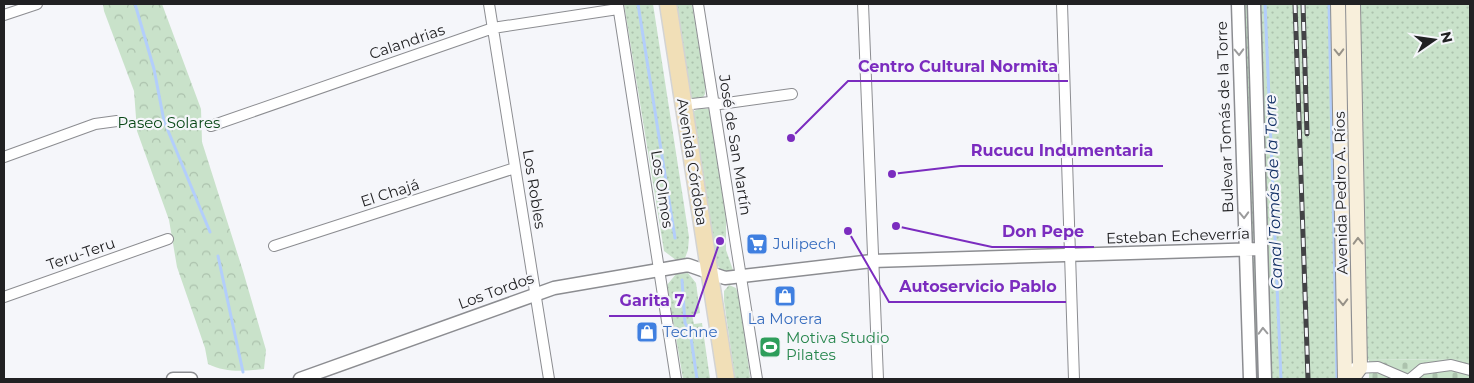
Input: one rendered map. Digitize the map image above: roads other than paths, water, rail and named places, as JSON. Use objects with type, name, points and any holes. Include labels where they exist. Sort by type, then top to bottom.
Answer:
[{"type":"main road","name":"Avenida Córdoba","points":[[668,4],[726,379]]},
{"type":"main road","name":"Avenida Pedro A. Ríos","points":[[1338,4],[1344,323],[1350,374]]},
{"type":"main road","name":"Avenida Pedro A. Ríos","points":[[1350,374],[1359,322],[1353,4]]},
{"type":"main road","points":[[1344,323],[1359,322]]},
{"type":"street","points":[[4,15],[37,4]]},
{"type":"street","name":"Los Robles","points":[[489,4],[549,379]]},
{"type":"street","name":"José de San Martín","points":[[698,4],[757,379]]},
{"type":"street","points":[[863,4],[878,379]]},
{"type":"street","points":[[1062,4],[1074,379]]},
{"type":"street","name":"Bulevar Tomás de la Torre","points":[[1238,4],[1250,379]]},
{"type":"street","points":[[1254,4],[1265,379]]},
{"type":"street","name":"Calandrias","points":[[211,126],[493,28],[618,7]]},
{"type":"street","name":"Los Olmos","points":[[618,7],[676,379]]},
{"type":"street","points":[[683,105],[713,102],[720,104],[792,94]]},
{"type":"street","points":[[4,156],[95,124],[117,121]]},
{"type":"street","name":"El Chajá","points":[[274,246],[515,168]]},
{"type":"street","name":"Teru-Teru","points":[[4,297],[168,239]]},
{"type":"street","name":"Esteban Echeverría","points":[[709,272],[725,278],[872,261],[1261,249]]},
{"type":"street","name":"Los Tordos","points":[[300,379],[554,288],[688,264],[709,272]]},
{"type":"street","points":[[1410,379],[1422,369],[1441,366],[1451,365],[1470,370]]},
{"type":"street","points":[[1350,374],[1378,368],[1406,379]]},
{"type":"street","points":[[173,379],[191,379]]},
{"type":"waterway","points":[[135,4],[154,69],[164,121],[210,232]]},
{"type":"waterway","points":[[638,4],[675,238]]},
{"type":"waterway","name":"Canal Tomás de la Torre","points":[[1265,4],[1281,379]]},
{"type":"waterway","points":[[1329,4],[1337,379]]},
{"type":"waterway","points":[[218,256],[243,372]]},
{"type":"waterway","points":[[682,280],[685,323],[690,331],[697,379]]},
{"type":"railway","points":[[1295,4],[1308,379]]},
{"type":"railway","points":[[1303,4],[1307,134]]},
{"type":"place","name":"Centro Cultural Normita","points":[[791,138]]},
{"type":"place","name":"Rucucu Indumentaria","points":[[892,174]]},
{"type":"place","name":"Don Pepe","points":[[896,226]]},
{"type":"place","name":"Autoservicio Pablo","points":[[848,231]]},
{"type":"place","name":"Garita 7","points":[[720,241]]},
{"type":"place","name":"Julipech","points":[[757,244]]},
{"type":"place","name":"La Morera","points":[[785,296]]},
{"type":"place","name":"Techne","points":[[647,332]]},
{"type":"place","name":"Motiva Studio Pilates","points":[[770,347]]},
{"type":"park label","name":"Paseo Solares","points":[[169,123]]}]
